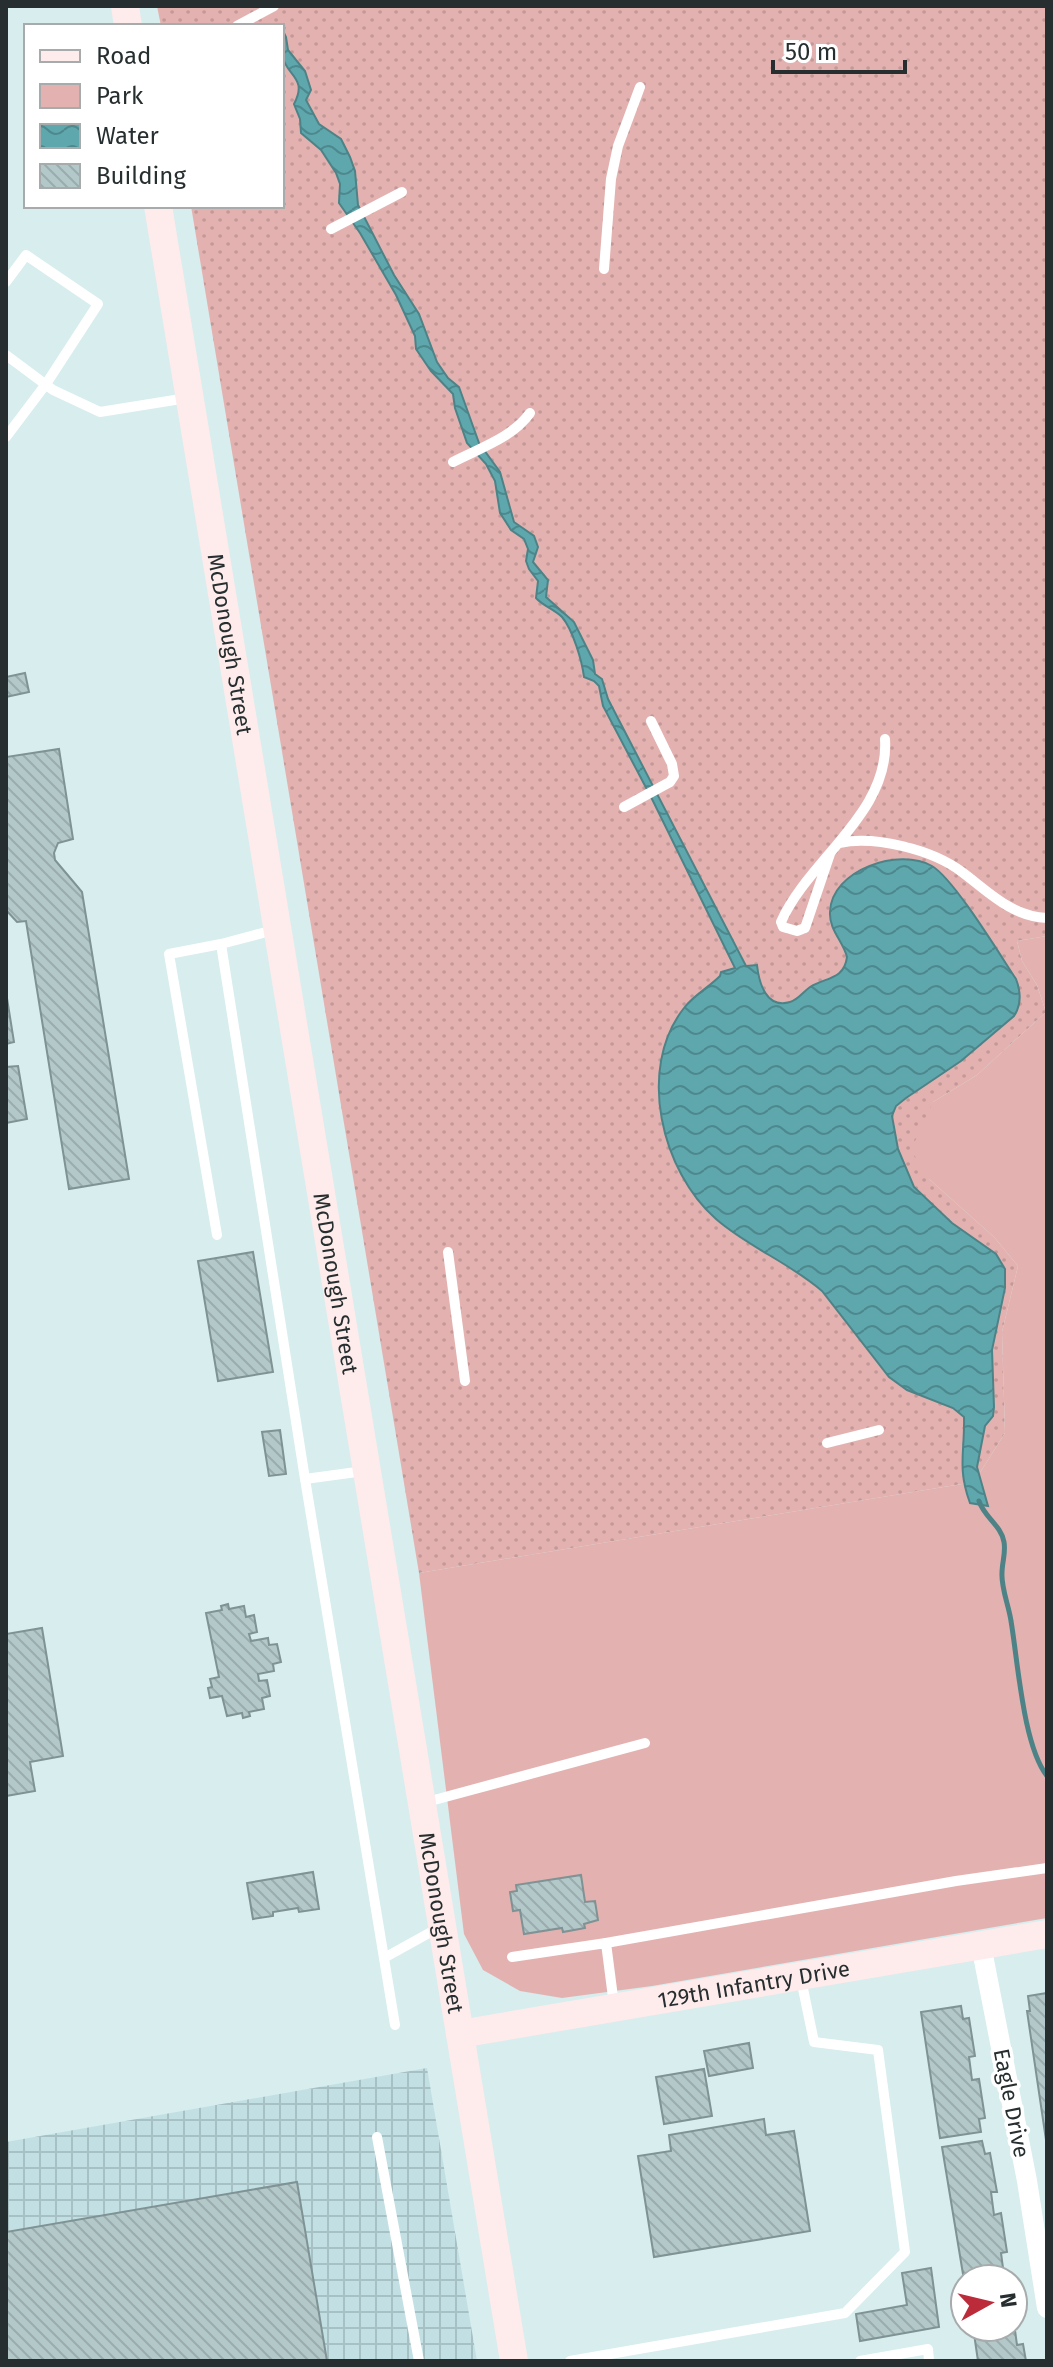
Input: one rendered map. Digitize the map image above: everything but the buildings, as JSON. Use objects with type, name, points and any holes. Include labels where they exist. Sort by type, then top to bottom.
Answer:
[{"type":"street","name":"McDonough Street","points":[[158,208],[514,2361]]},
{"type":"street","name":"129th Infantry Drive","points":[[460,2034],[1047,1934]]},
{"type":"street","name":"Eagle Drive","points":[[981,1945],[1037,2182],[1047,2308]]},
{"type":"lane","points":[[240,24],[274,6]]},
{"type":"lane","points":[[604,269],[611,179],[618,146],[640,87]]},
{"type":"lane","points":[[331,229],[402,192]]},
{"type":"lane","points":[[6,282],[26,255],[98,304],[46,384],[6,437]]},
{"type":"lane","points":[[6,355],[53,390],[100,412],[189,398]]},
{"type":"lane","points":[[453,462],[519,427],[530,413]]},
{"type":"lane","points":[[624,807],[673,779],[673,771],[651,721]]},
{"type":"lane","points":[[830,854],[805,928],[797,931],[783,927],[781,922],[792,898],[839,843],[877,786],[884,763],[885,739]]},
{"type":"lane","points":[[839,843],[860,840],[921,852],[961,871],[997,901],[1031,917],[1047,918]]},
{"type":"lane","points":[[217,1235],[169,954],[277,929]]},
{"type":"lane","points":[[221,944],[395,2025]]},
{"type":"lane","points":[[448,1252],[465,1381]]},
{"type":"lane","points":[[827,1443],[879,1430]]},
{"type":"lane","points":[[305,1479],[366,1471]]},
{"type":"lane","points":[[421,1803],[645,1743]]},
{"type":"lane","points":[[512,1957],[1047,1868]]},
{"type":"lane","points":[[384,1958],[442,1926]]},
{"type":"lane","points":[[606,1943],[615,2007]]},
{"type":"lane","points":[[570,2361],[845,2313],[905,2252],[878,2050],[814,2042],[800,1976]]},
{"type":"lane","points":[[377,2137],[419,2361]]},
{"type":"lane","points":[[860,2361],[928,2349],[929,2361]]},
{"type":"shaded area","points":[[427,2068],[477,2361],[6,2361],[6,2142]]},
{"type":"green space","points":[[157,6],[1047,6],[1047,936],[1017,941],[1022,961],[1037,985],[1046,1012],[977,1075],[933,1102],[929,1179],[994,1237],[1018,1266],[1002,1332],[1005,1433],[974,1482],[419,1573],[191,208],[284,208],[284,24],[161,24]]},
{"type":"green space","points":[[1047,936],[1047,1918],[652,1986],[562,1998],[520,1991],[483,1970],[464,1934],[419,1573],[974,1482],[1005,1433],[1002,1332],[1018,1266],[994,1237],[929,1179],[911,1150],[933,1102],[977,1075],[1046,1012],[1037,985],[1022,961],[1017,941]]},
{"type":"water","points":[[284,33],[288,50],[305,71],[311,90],[306,100],[319,124],[341,139],[355,171],[358,205],[394,275],[419,314],[437,362],[459,387],[479,443],[500,472],[514,522],[534,536],[538,547],[533,562],[548,580],[546,597],[574,622],[593,660],[595,674],[602,679],[608,699],[746,966],[757,965],[765,993],[775,1002],[790,1002],[810,987],[838,974],[847,957],[830,918],[833,897],[854,874],[885,861],[902,859],[932,866],[941,874],[976,918],[1016,979],[1020,998],[1014,1016],[961,1061],[896,1106],[892,1116],[898,1149],[914,1187],[952,1223],[996,1254],[1005,1269],[1005,1288],[992,1350],[993,1416],[985,1426],[977,1467],[988,1506],[970,1503],[966,1491],[963,1469],[964,1417],[953,1408],[907,1390],[889,1377],[822,1291],[716,1219],[697,1199],[681,1175],[669,1148],[662,1119],[659,1089],[661,1060],[669,1033],[684,1008],[721,972],[735,968],[603,706],[599,686],[584,677],[570,630],[562,617],[536,598],[538,581],[526,561],[528,549],[524,539],[511,530],[500,513],[495,481],[486,464],[467,443],[453,394],[416,349],[415,336],[396,295],[339,203],[340,184],[336,173],[321,150],[301,133],[294,104],[298,83],[285,63]]},
{"type":"waterway","points":[[979,1501],[1004,1542],[1003,1585],[1027,1724],[1032,1744],[1047,1776]]}]
